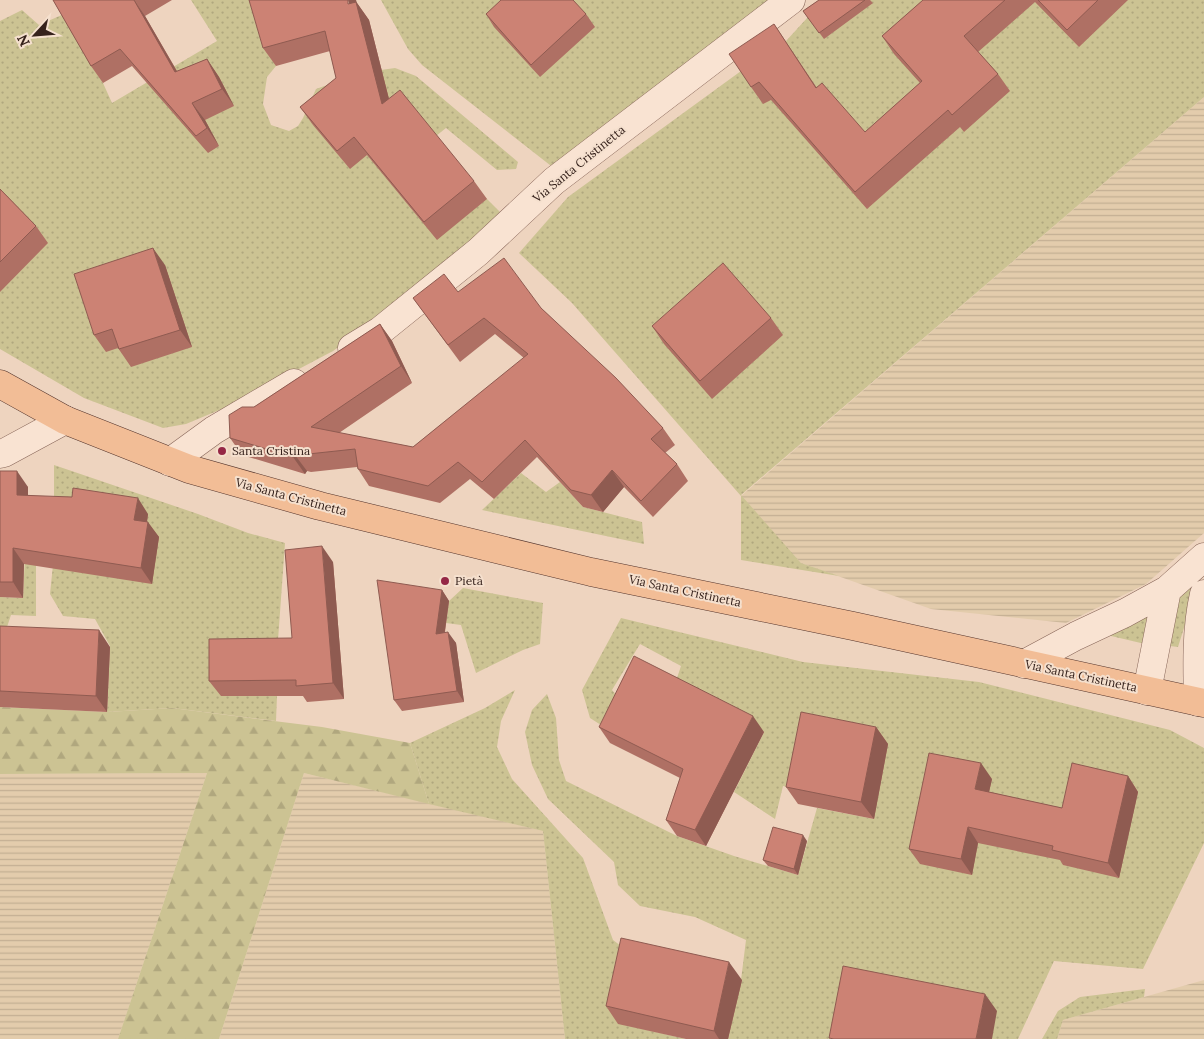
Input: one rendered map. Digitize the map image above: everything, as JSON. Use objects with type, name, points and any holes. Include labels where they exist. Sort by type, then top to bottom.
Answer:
[{"type":"main road","name":"Via Santa Cristinetta","points":[[0,384],[65,420],[170,462],[320,506],[591,572],[862,628],[1201,703]]},
{"type":"street","name":"Via Santa Cristinetta","points":[[170,462],[214,430],[380,331],[478,252],[554,181],[791,0]]},
{"type":"street","points":[[0,454],[65,420]]},
{"type":"street","points":[[1024,664],[1167,590],[1204,557]]},
{"type":"street","points":[[1147,691],[1167,590]]},
{"type":"street","points":[[1201,703],[1197,666],[1200,614],[1204,594]]},
{"type":"shaded area","points":[[1204,97],[1204,533],[1146,584],[1066,623],[931,609],[801,563],[741,496]]},
{"type":"shaded area","points":[[207,773],[118,1039],[0,1039],[0,774]]},
{"type":"shaded area","points":[[304,773],[543,831],[565,1039],[219,1039]]},
{"type":"shaded area","points":[[1204,980],[1204,1039],[1057,1039],[1063,1020]]},
{"type":"green space","points":[[191,0],[257,0],[276,66],[267,77],[263,104],[271,125],[289,131],[298,126],[316,89],[344,79],[395,68],[416,76],[518,162],[516,169],[497,170],[446,128],[436,136],[487,199],[505,217],[396,306],[333,351],[229,406],[186,424],[163,428],[84,398],[0,349],[0,21],[22,10],[39,25],[64,14],[103,83],[112,103],[217,41]]},
{"type":"green space","points":[[381,0],[774,0],[555,169],[422,65],[408,49]]},
{"type":"green space","points":[[832,0],[1204,0],[1204,97],[741,495],[801,563],[839,576],[741,560],[741,496],[572,303],[519,253],[568,197],[741,71],[786,41],[808,17]]},
{"type":"green space","points":[[54,465],[248,533],[285,543],[277,654],[276,721],[172,708],[107,712],[110,646],[95,619],[63,616],[50,594],[54,555]]},
{"type":"green space","points":[[521,473],[546,492],[560,482],[583,507],[642,522],[644,544],[482,510]]},
{"type":"green space","points":[[25,555],[36,555],[36,616],[11,615],[2,642],[0,692],[0,597],[23,598]]},
{"type":"green space","points":[[1196,581],[1178,647],[1170,646],[1175,594]]},
{"type":"green space","points":[[463,588],[543,603],[540,644],[523,650],[476,673],[461,625],[446,623],[449,601]]},
{"type":"green space","points":[[1150,610],[1145,644],[1107,635]]},
{"type":"green space","points":[[621,618],[803,662],[979,682],[1170,730],[1204,748],[1204,843],[1143,969],[1054,961],[1018,1039],[728,1039],[741,980],[746,940],[695,917],[640,906],[618,885],[614,862],[548,799],[532,765],[525,732],[532,710],[547,694],[556,718],[559,760],[566,781],[677,836],[734,856],[798,875],[817,808],[874,819],[801,790],[783,786],[775,819],[734,792],[764,732],[674,687],[681,666],[640,644],[612,690],[627,708],[615,734],[590,718],[582,690]]},
{"type":"green space","points":[[515,690],[501,721],[497,747],[512,779],[583,858],[613,940],[633,955],[618,1023],[686,1039],[565,1039],[543,831],[429,804],[410,743],[485,708]]},
{"type":"green space","points":[[0,707],[107,712],[172,708],[322,727],[410,743],[429,804],[304,773],[219,1039],[118,1039],[207,773],[0,774]]},
{"type":"green space","points":[[1145,989],[1144,997],[1063,1020],[1057,1039],[1042,1039],[1058,1011],[1080,997]]},
{"type":"building","points":[[53,0],[134,0],[175,72],[207,59],[222,89],[192,103],[207,128],[196,136],[120,49],[91,66]]},
{"type":"building","points":[[249,0],[348,0],[348,4],[356,2],[382,104],[400,90],[474,181],[424,222],[354,137],[337,151],[300,107],[336,78],[325,31],[263,48]]},
{"type":"building","points":[[501,0],[573,0],[586,14],[531,65],[486,14]]},
{"type":"building","points":[[819,0],[865,0],[819,33],[803,11]]},
{"type":"building","points":[[923,0],[1005,0],[964,36],[998,74],[952,115],[948,110],[855,192],[759,82],[751,87],[729,54],[774,24],[816,88],[822,83],[865,132],[922,81],[882,36]]},
{"type":"building","points":[[1038,0],[1098,0],[1067,30]]},
{"type":"building","points":[[0,189],[36,226],[0,262]]},
{"type":"building","points":[[153,248],[180,330],[119,349],[112,329],[94,335],[74,274]]},
{"type":"building","points":[[504,258],[541,308],[616,378],[663,428],[651,439],[677,464],[641,501],[612,470],[591,495],[571,490],[525,440],[482,482],[458,462],[428,486],[358,469],[355,449],[295,455],[293,457],[230,438],[229,415],[242,407],[254,407],[380,324],[401,366],[311,427],[413,447],[528,354],[484,318],[448,345],[413,298],[444,274],[458,292]]},
{"type":"building","points":[[723,263],[771,318],[700,381],[652,326]]},
{"type":"building","points":[[0,471],[17,471],[17,495],[72,497],[73,488],[138,498],[134,520],[148,522],[141,568],[13,548],[13,582],[0,582]]},
{"type":"building","points":[[322,546],[333,683],[296,686],[296,680],[209,681],[209,639],[292,638],[285,550]]},
{"type":"building","points":[[377,580],[442,590],[436,634],[448,632],[457,691],[394,700]]},
{"type":"building","points":[[0,626],[99,630],[96,696],[0,691]]},
{"type":"building","points":[[634,656],[753,716],[695,830],[666,820],[683,769],[599,727]]},
{"type":"building","points":[[801,712],[876,727],[861,802],[786,787]]},
{"type":"building","points":[[929,753],[981,763],[975,789],[1062,808],[1072,763],[1128,776],[1108,863],[1052,850],[1053,846],[968,827],[961,859],[909,849]]},
{"type":"building","points":[[773,827],[803,835],[794,869],[763,860]]},
{"type":"building","points":[[621,938],[729,962],[714,1031],[606,1006]]},
{"type":"building","points":[[843,966],[985,994],[976,1039],[829,1038]]},
{"type":"place","name":"Santa Cristina","points":[[222,451]]},
{"type":"place","name":"Pietà","points":[[445,581]]}]
